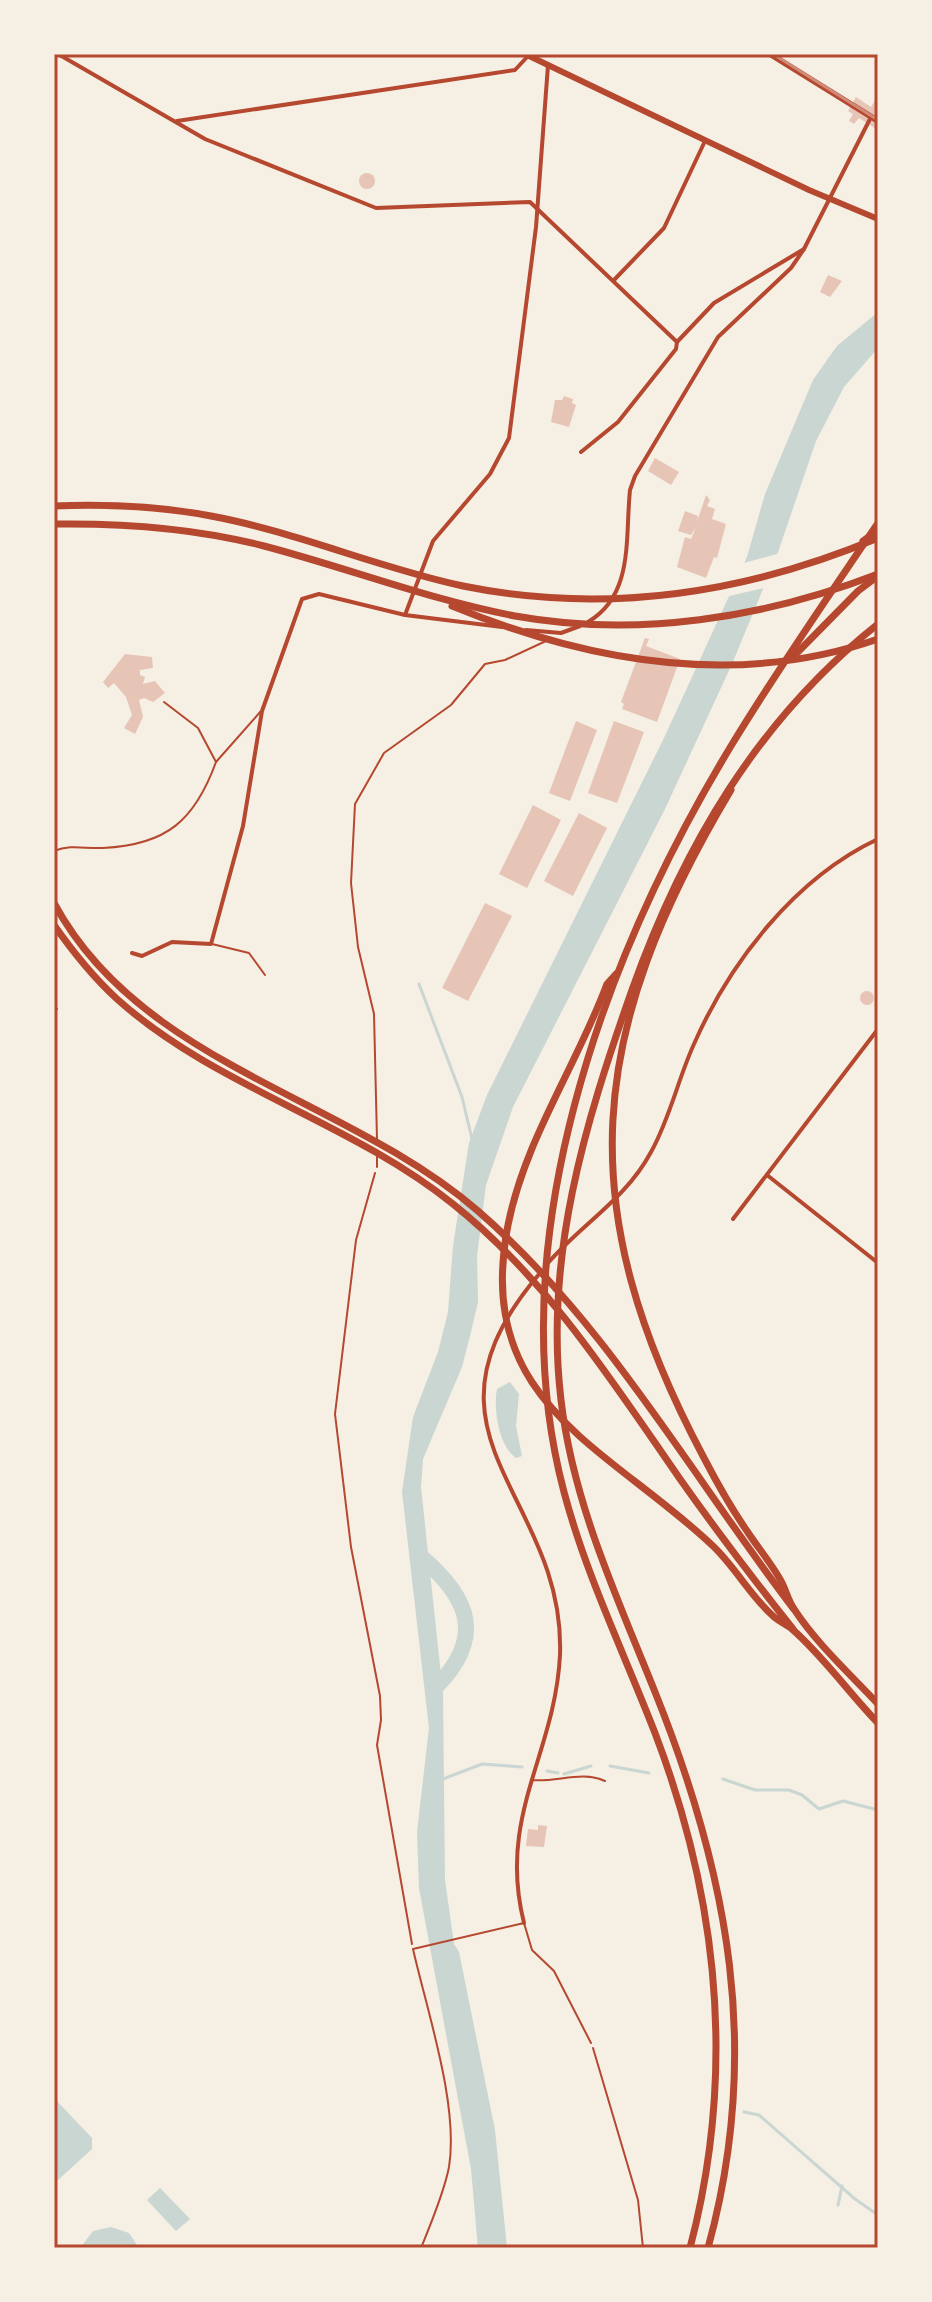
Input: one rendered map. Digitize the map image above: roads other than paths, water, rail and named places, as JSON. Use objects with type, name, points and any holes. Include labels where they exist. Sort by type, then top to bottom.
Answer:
[{"type":"highway","points":[[54,506],[107,504],[213,516],[408,572],[525,596],[585,600],[646,599],[760,579],[878,538]]},
{"type":"highway","points":[[690,2248],[710,2154],[717,2083],[717,1998],[710,1933],[699,1869],[671,1776],[590,1571],[564,1491],[545,1389],[545,1256],[570,1126],[620,970],[688,821],[732,744],[878,523]]},
{"type":"highway","points":[[54,524],[136,524],[206,533],[262,545],[403,587],[473,614],[568,643],[680,665],[775,664],[824,655],[878,639]]},
{"type":"highway","points":[[852,549],[878,530]]},
{"type":"highway","points":[[786,664],[858,591],[878,575]]},
{"type":"highway","points":[[424,594],[493,612],[560,622],[667,624],[780,605],[878,575]]},
{"type":"highway","points":[[708,2248],[727,2158],[734,2086],[734,1995],[727,1931],[714,1867],[685,1772],[600,1555],[576,1479],[558,1372],[559,1263],[577,1166],[604,1072],[665,903],[703,828],[751,757],[810,685],[878,624]]},
{"type":"highway","points":[[751,757],[682,879],[630,1020],[614,1094],[612,1192],[637,1306],[676,1404],[718,1483],[781,1580],[793,1608]]},
{"type":"highway","points":[[54,903],[99,967],[145,1009],[220,1058],[323,1111],[419,1166],[483,1215],[552,1285],[624,1376],[793,1608],[878,1704]]},
{"type":"highway","points":[[54,925],[91,973],[144,1020],[213,1065],[319,1120],[413,1175],[486,1232],[547,1295],[615,1383],[749,1574],[793,1629],[878,1723]]},
{"type":"highway","points":[[620,970],[607,984],[516,1190],[503,1271],[509,1324],[539,1392],[569,1429],[712,1545],[772,1615],[793,1629]]},
{"type":"main road","points":[[770,54],[874,119]]},
{"type":"main road","points":[[527,55],[829,199],[878,219]]},
{"type":"street","points":[[58,54],[205,139],[376,208],[530,202],[677,342]]},
{"type":"street","points":[[175,121],[515,70],[527,55]]},
{"type":"street","points":[[405,615],[433,541],[490,474],[509,438],[536,205],[548,65]]},
{"type":"street","points":[[132,953],[142,956],[172,942],[211,944],[243,826],[262,711],[302,599],[319,594],[405,615],[561,633],[603,613],[619,593],[630,490],[635,476],[718,337],[791,268],[804,249],[874,119]]},
{"type":"street","points":[[614,280],[664,228],[705,141]]},
{"type":"street","points":[[581,452],[636,402],[676,349],[677,342],[714,303],[804,249]]},
{"type":"street","points":[[524,1923],[515,1851],[553,1704],[559,1660],[559,1619],[547,1565],[490,1439],[482,1396],[490,1351],[501,1326],[537,1275],[604,1212],[637,1175],[665,1123],[694,1044],[727,982],[784,907],[848,855],[878,839]]},
{"type":"street","points":[[733,1219],[878,1029]]},
{"type":"street","points":[[767,1175],[878,1263]]},
{"type":"lane","points":[[377,1167],[374,1014],[358,947],[351,883],[355,804],[384,753],[451,705],[485,664],[505,660],[561,633]]},
{"type":"lane","points":[[164,702],[198,728],[216,762]]},
{"type":"lane","points":[[54,851],[60,848],[103,848],[146,840],[172,828],[203,796],[216,762],[262,711]]},
{"type":"lane","points":[[211,944],[249,953],[265,975]]},
{"type":"lane","points":[[531,1780],[553,1781],[584,1776],[605,1781]]},
{"type":"lane","points":[[421,2248],[448,2170],[451,2141],[446,2097],[413,1949],[524,1923],[532,1950],[561,1981],[591,2043]]},
{"type":"waterway","points":[[419,984],[462,1097],[472,1139]]},
{"type":"waterway","points":[[420,1556],[451,1587],[465,1619],[466,1636],[461,1653],[434,1689]]},
{"type":"waterway","points":[[443,1779],[482,1764],[522,1767]]},
{"type":"waterway","points":[[564,1774],[591,1766]]},
{"type":"waterway","points":[[610,1766],[649,1773]]},
{"type":"waterway","points":[[547,1771],[558,1773]]},
{"type":"waterway","points":[[723,1779],[755,1790],[789,1790],[802,1795],[819,1809],[843,1801],[878,1810]]},
{"type":"waterway","points":[[744,2112],[759,2115],[855,2199],[878,2215]]},
{"type":"waterway","points":[[838,2205],[842,2186]]},
{"type":"railway","points":[[773,54],[878,120]]}]
